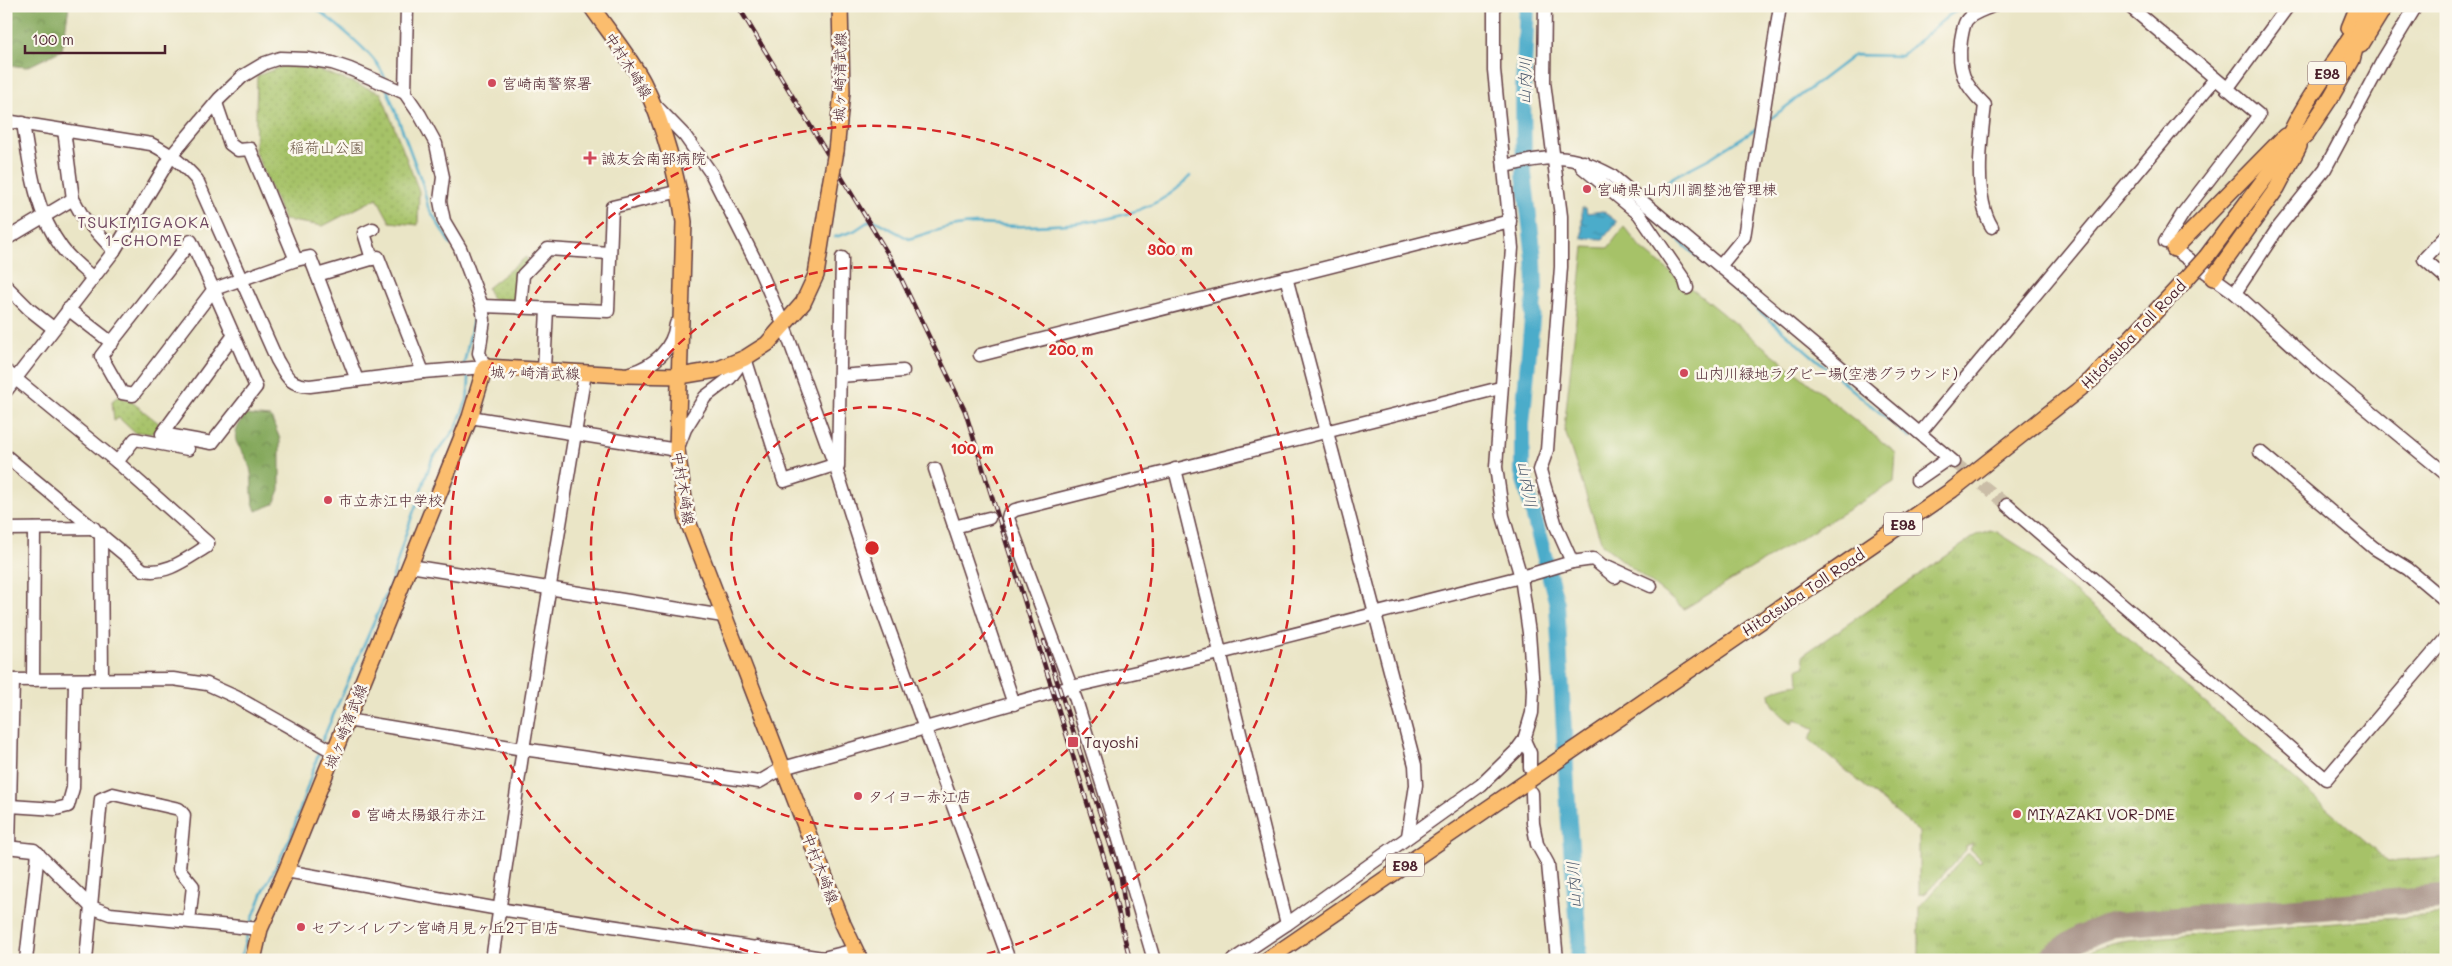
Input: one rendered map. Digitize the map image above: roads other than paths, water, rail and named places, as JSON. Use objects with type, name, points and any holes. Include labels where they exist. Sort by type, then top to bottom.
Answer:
[{"type":"main road","name":"中村木崎線","points":[[591,6],[642,80],[652,102],[680,191],[684,222],[677,450],[687,519],[843,924],[858,955]]},
{"type":"main road","name":"城ヶ崎清武線","points":[[253,960],[253,928],[286,871],[326,746],[347,720],[470,417],[472,368],[680,376],[716,370],[745,358],[767,344],[802,303],[816,276],[836,151],[842,92],[840,6]]},
{"type":"main road","points":[[2345,56],[2386,6]]},
{"type":"main road","name":"Hitotsuba Toll Road","points":[[1267,960],[1536,770],[1591,738],[1952,490],[2091,380],[2207,256],[2298,133],[2331,97],[2364,10]]},
{"type":"main road","points":[[2169,246],[2298,133]]},
{"type":"main road","points":[[2213,278],[2277,188],[2298,133]]},
{"type":"street","points":[[6,121],[151,144],[172,155],[197,180],[277,360],[288,379],[297,385],[310,386],[472,368],[479,353],[484,320],[482,306],[463,255],[444,222],[440,201],[443,177],[436,144],[405,94],[407,6]]},
{"type":"street","points":[[1233,960],[1287,924],[1481,785],[1516,751],[1524,740],[1532,713],[1533,689],[1526,576],[1498,490],[1496,443],[1510,272],[1510,220],[1509,165],[1494,70],[1494,6]]},
{"type":"street","points":[[1545,6],[1544,82],[1550,157],[1561,216],[1561,268],[1547,450],[1540,470],[1568,563]]},
{"type":"street","points":[[1721,265],[1744,237],[1780,6]]},
{"type":"street","points":[[1992,6],[1974,14],[1966,21],[1960,52],[1960,72],[1973,93],[1985,105],[1979,153],[1986,218],[1992,227]]},
{"type":"street","points":[[2129,6],[2259,115],[2184,212],[2169,246],[2235,293],[2321,371],[2446,474]]},
{"type":"street","points":[[2226,89],[2288,6]]},
{"type":"street","points":[[2235,293],[2278,228],[2325,169],[2383,60],[2416,6]]},
{"type":"street","points":[[6,391],[11,375],[53,328],[114,251],[172,155],[216,102],[243,76],[265,63],[280,58],[307,59],[332,63],[405,94]]},
{"type":"street","points":[[1920,433],[2215,79]]},
{"type":"street","points":[[216,102],[230,144],[238,150],[250,149],[296,260]]},
{"type":"street","points":[[652,102],[685,136],[711,173],[758,266],[784,326],[836,469],[878,598],[927,728],[978,878],[1009,960]]},
{"type":"street","points":[[23,123],[31,177],[43,217],[62,249],[93,278]]},
{"type":"street","points":[[64,130],[72,199],[83,217],[114,251]]},
{"type":"street","points":[[1509,165],[1550,157],[1576,159],[1611,175],[1952,460],[1918,480]]},
{"type":"street","points":[[1584,162],[1582,167],[1639,214],[1685,281],[1687,288]]},
{"type":"street","points":[[482,306],[608,311],[612,207],[680,191]]},
{"type":"street","points":[[6,239],[72,199]]},
{"type":"street","points":[[980,355],[1510,220]]},
{"type":"street","points":[[372,259],[364,233],[374,230]]},
{"type":"street","points":[[2446,236],[2424,259],[2446,278]]},
{"type":"street","points":[[234,335],[162,434],[212,443],[256,387],[234,335],[214,289],[191,241],[101,356],[122,392],[133,395],[214,289],[296,260],[310,257],[358,380]]},
{"type":"street","points":[[520,308],[523,275],[548,249],[609,253]]},
{"type":"street","points":[[317,276],[378,257],[423,372]]},
{"type":"street","points":[[836,469],[842,258]]},
{"type":"street","points":[[1286,277],[1328,430],[1415,765],[1416,786],[1408,836]]},
{"type":"street","points":[[6,286],[29,309],[53,328]]},
{"type":"street","points":[[623,375],[642,370],[663,354],[674,338],[678,312],[683,299]]},
{"type":"street","points":[[68,309],[112,343]]},
{"type":"street","points":[[544,370],[548,309]]},
{"type":"street","points":[[745,358],[784,481],[836,469]]},
{"type":"street","points":[[470,417],[677,450],[685,429],[705,397],[730,378],[745,358]]},
{"type":"street","points":[[840,376],[903,371]]},
{"type":"street","points":[[492,960],[523,749],[585,373]]},
{"type":"street","points":[[9,463],[97,531],[143,570],[156,572],[167,569],[206,547],[208,544],[116,462],[11,375]]},
{"type":"street","points":[[1154,960],[1114,819],[1071,687],[1008,518],[1009,514],[1015,510],[1500,388]]},
{"type":"street","points":[[116,462],[135,439],[188,449]]},
{"type":"street","points":[[2260,452],[2374,548],[2408,569],[2446,601]]},
{"type":"street","points":[[935,469],[1014,704]]},
{"type":"street","points":[[1175,469],[1287,924]]},
{"type":"street","points":[[2007,505],[2326,779],[2446,638]]},
{"type":"street","points":[[954,527],[989,518]]},
{"type":"street","points":[[6,529],[97,531]]},
{"type":"street","points":[[33,680],[34,529]]},
{"type":"street","points":[[97,531],[102,679]]},
{"type":"street","points":[[1593,559],[1615,577]]},
{"type":"street","points":[[347,720],[523,749],[759,782],[783,768],[1071,687],[1220,653],[1526,576],[1568,563],[1593,559],[1651,586]]},
{"type":"street","points":[[410,566],[723,616]]},
{"type":"street","points":[[253,928],[110,914],[91,907],[34,850],[8,847],[10,806],[10,680],[173,679],[207,684],[236,697],[326,746]]},
{"type":"street","points":[[10,806],[56,809],[68,806],[73,788],[75,680]]},
{"type":"street","points":[[1524,740],[1536,770]]},
{"type":"street","points":[[1532,793],[1533,823],[1538,844],[1548,864],[1557,960]]},
{"type":"street","points":[[86,960],[101,799],[113,794],[179,809],[184,815],[179,869],[193,886],[189,921]]},
{"type":"street","points":[[26,960],[38,854]]},
{"type":"street","points":[[286,871],[756,953],[823,958],[858,955]]},
{"type":"water","points":[[1582,208],[1586,208],[1587,213],[1603,211],[1617,222],[1603,239],[1582,238]]},
{"type":"waterway","points":[[313,6],[365,50],[381,70],[385,79]]},
{"type":"waterway","name":"山内川","points":[[1527,6],[1523,88],[1524,174],[1534,258],[1535,288],[1522,424],[1522,472],[1557,604],[1569,823],[1579,939],[1578,960]]},
{"type":"waterway","points":[[1766,122],[1854,55],[1901,56],[1948,16],[1963,6]]},
{"type":"waterway","points":[[387,89],[423,185],[428,207],[451,245]]},
{"type":"waterway","points":[[1643,198],[1675,176],[1710,158],[1757,128]]},
{"type":"waterway","points":[[835,237],[854,231],[872,219],[909,239],[941,229],[966,225],[1022,226],[1093,221],[1116,217],[1157,202],[1175,190],[1190,176]]},
{"type":"waterway","points":[[1665,228],[1739,294],[1910,438]]},
{"type":"waterway","points":[[464,364],[474,316],[472,296]]},
{"type":"waterway","points":[[322,741],[391,583],[432,459],[456,428],[467,400],[469,382],[466,371]]},
{"type":"waterway","points":[[250,925],[263,892],[291,836],[320,749]]},
{"type":"waterway","points":[[240,960],[248,932]]},
{"type":"tunnel","points":[[1954,462],[2007,505]]},
{"type":"railway","points":[[738,6],[894,264],[965,411],[1110,878],[1130,960]]},
{"type":"railway","points":[[1044,641],[1121,878],[1126,916]]},
{"type":"place","name":"宮崎南警察署","points":[[492,83]]},
{"type":"place","name":"誠友会南部病院","points":[[590,158]]},
{"type":"place","name":"宮崎県山内川調整池管理棟","points":[[1587,189]]},
{"type":"place","name":"山内川緑地ラグビー場(空港グラウンド)","points":[[1684,373]]},
{"type":"place","name":"市立赤江中学校","points":[[328,500]]},
{"type":"place","name":"Tayoshi","points":[[1073,742]]},
{"type":"place","name":"タイヨー赤江店","points":[[858,796]]},
{"type":"place","name":"宮崎太陽銀行赤江","points":[[356,814]]},
{"type":"place","name":"MIYAZAKI VOR-DME","points":[[2017,814]]},
{"type":"place","name":"セブンイレブン宮崎月見ヶ丘2丁目店","points":[[301,927]]},
{"type":"district","name":"TSUKIMIGAOKA 1-CHOME","points":[[144,230]]},
{"type":"park label","name":"稲荷山公園","points":[[327,147]]}]
